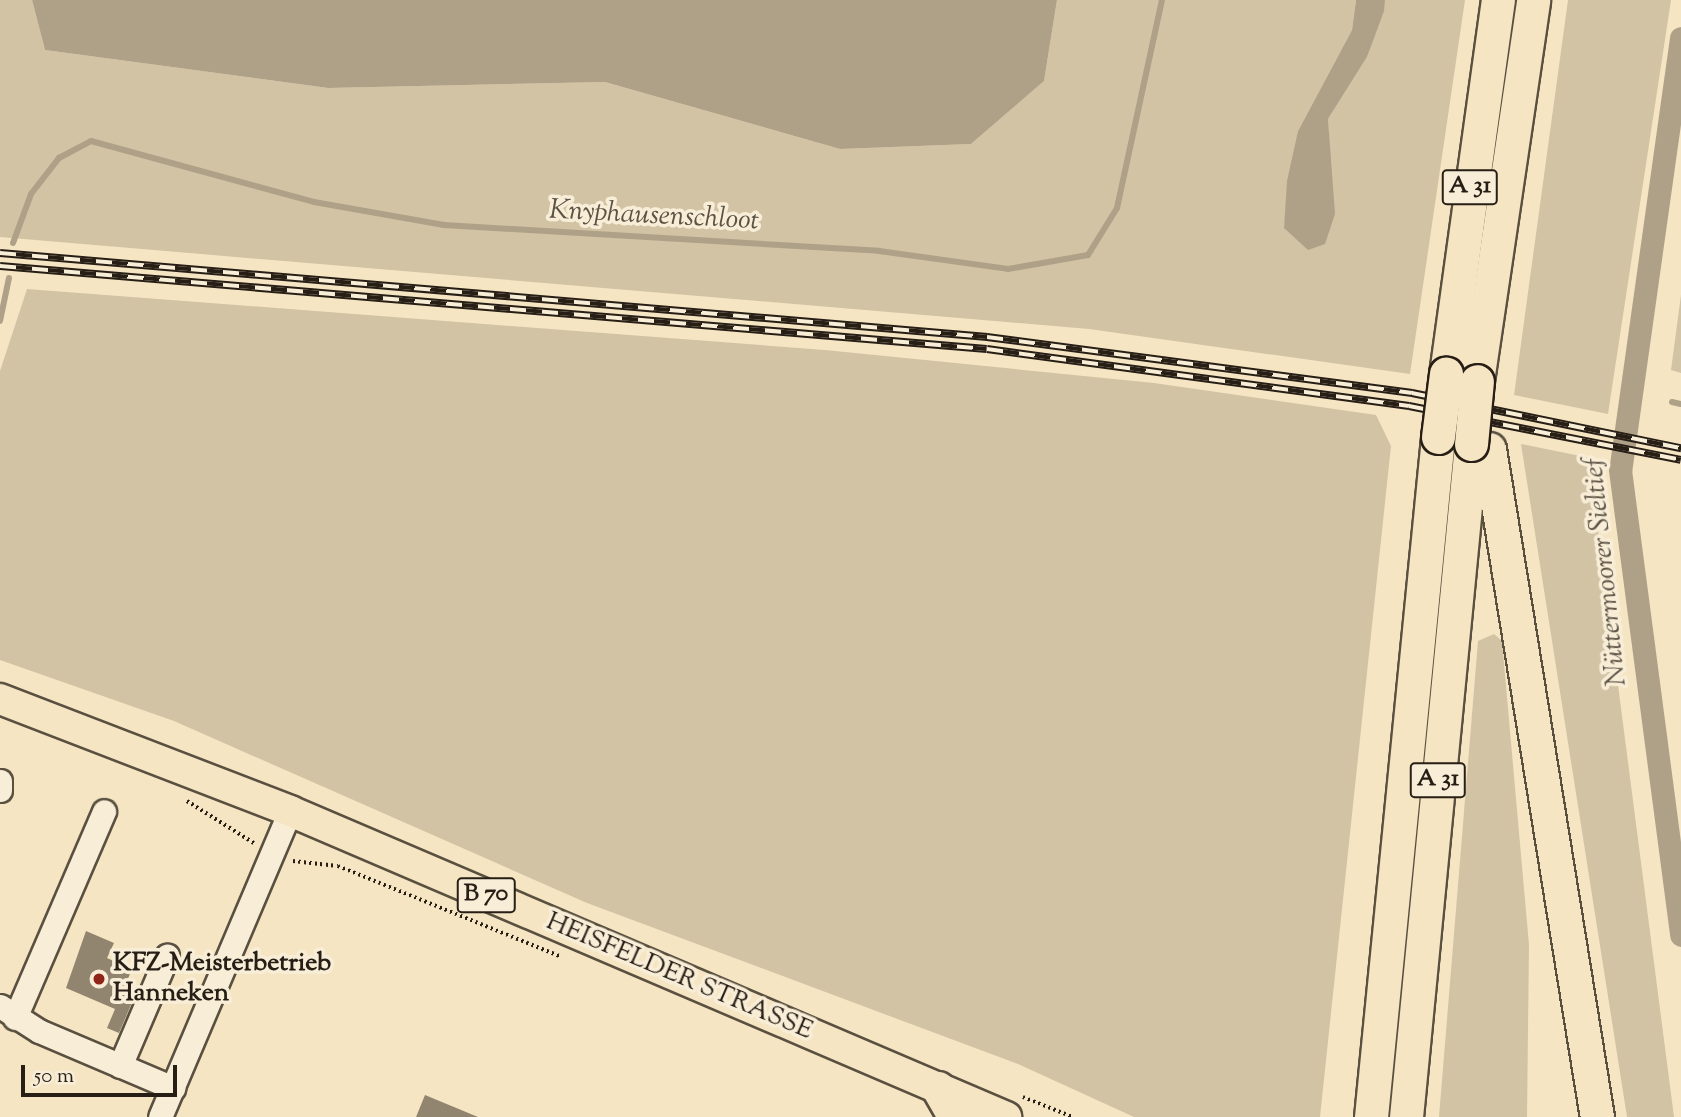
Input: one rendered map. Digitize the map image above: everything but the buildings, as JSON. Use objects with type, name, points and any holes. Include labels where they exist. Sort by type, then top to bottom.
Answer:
[{"type":"highway","name":"A 31","points":[[1406,1117],[1478,436],[1462,378],[1498,0]]},
{"type":"highway","name":"A 31","points":[[1371,1117],[1438,437],[1462,378],[1533,0]]},
{"type":"highway","points":[[1478,436],[1597,1117]]},
{"type":"highway","points":[[938,1088],[955,1117]]},
{"type":"main road","name":"HEISFELDER STRASSE","points":[[0,699],[290,811],[1006,1117]]},
{"type":"street","points":[[0,781],[0,790]]},
{"type":"street","points":[[104,811],[7,1012],[120,1066],[173,1087]]},
{"type":"street","points":[[160,1117],[290,811]]},
{"type":"street","points":[[120,1066],[167,956]]},
{"type":"path","points":[[183,799],[273,852],[309,867],[338,866],[573,961]]},
{"type":"shaded area","points":[[0,0],[32,0],[45,50],[328,88],[605,82],[840,149],[971,144],[1044,81],[1057,0],[1356,0],[1352,30],[1298,131],[1284,228],[1329,142],[1328,119],[1367,57],[1385,0],[1465,0],[1410,374],[1089,329],[0,237]]},
{"type":"shaded area","points":[[32,0],[1057,0],[1044,81],[971,144],[840,149],[605,82],[328,88],[45,50]]},
{"type":"shaded area","points":[[1356,0],[1385,0],[1384,11],[1367,57],[1328,119],[1335,214],[1325,244],[1308,250],[1284,228],[1287,181],[1298,131],[1352,30]]},
{"type":"shaded area","points":[[1568,0],[1671,0],[1608,414],[1514,395]]},
{"type":"shaded area","points":[[27,289],[825,350],[1154,383],[1376,415],[1391,446],[1320,1117],[1134,1117],[1018,1064],[587,903],[174,721],[0,660],[0,371]]},
{"type":"shaded area","points":[[1681,295],[1681,373],[1671,370]]},
{"type":"shaded area","points":[[1521,444],[1595,459],[1593,492],[1674,1117],[1627,1117]]},
{"type":"shaded area","points":[[1494,634],[1502,641],[1529,945],[1527,1117],[1439,1117],[1478,641]]},
{"type":"waterway","name":"Knyphausenschloot","points":[[13,243],[31,194],[59,158],[91,141],[314,202],[444,225],[879,251],[1008,269],[1088,255],[1117,208],[1162,0]]},
{"type":"waterway","name":"Nüttermoorer Sieltief","points":[[1681,38],[1620,470],[1681,935]]},
{"type":"waterway","name":"Knyphausenschloot","points":[[0,321],[9,278]]},
{"type":"waterway","points":[[1672,402],[1681,404]]},
{"type":"railway","points":[[0,253],[987,337],[1412,393],[1681,448]]},
{"type":"railway","points":[[0,266],[987,349],[1409,406],[1681,460]]},
{"type":"place","name":"KFZ-Meisterbetrieb Hanneken","points":[[99,979]]}]
